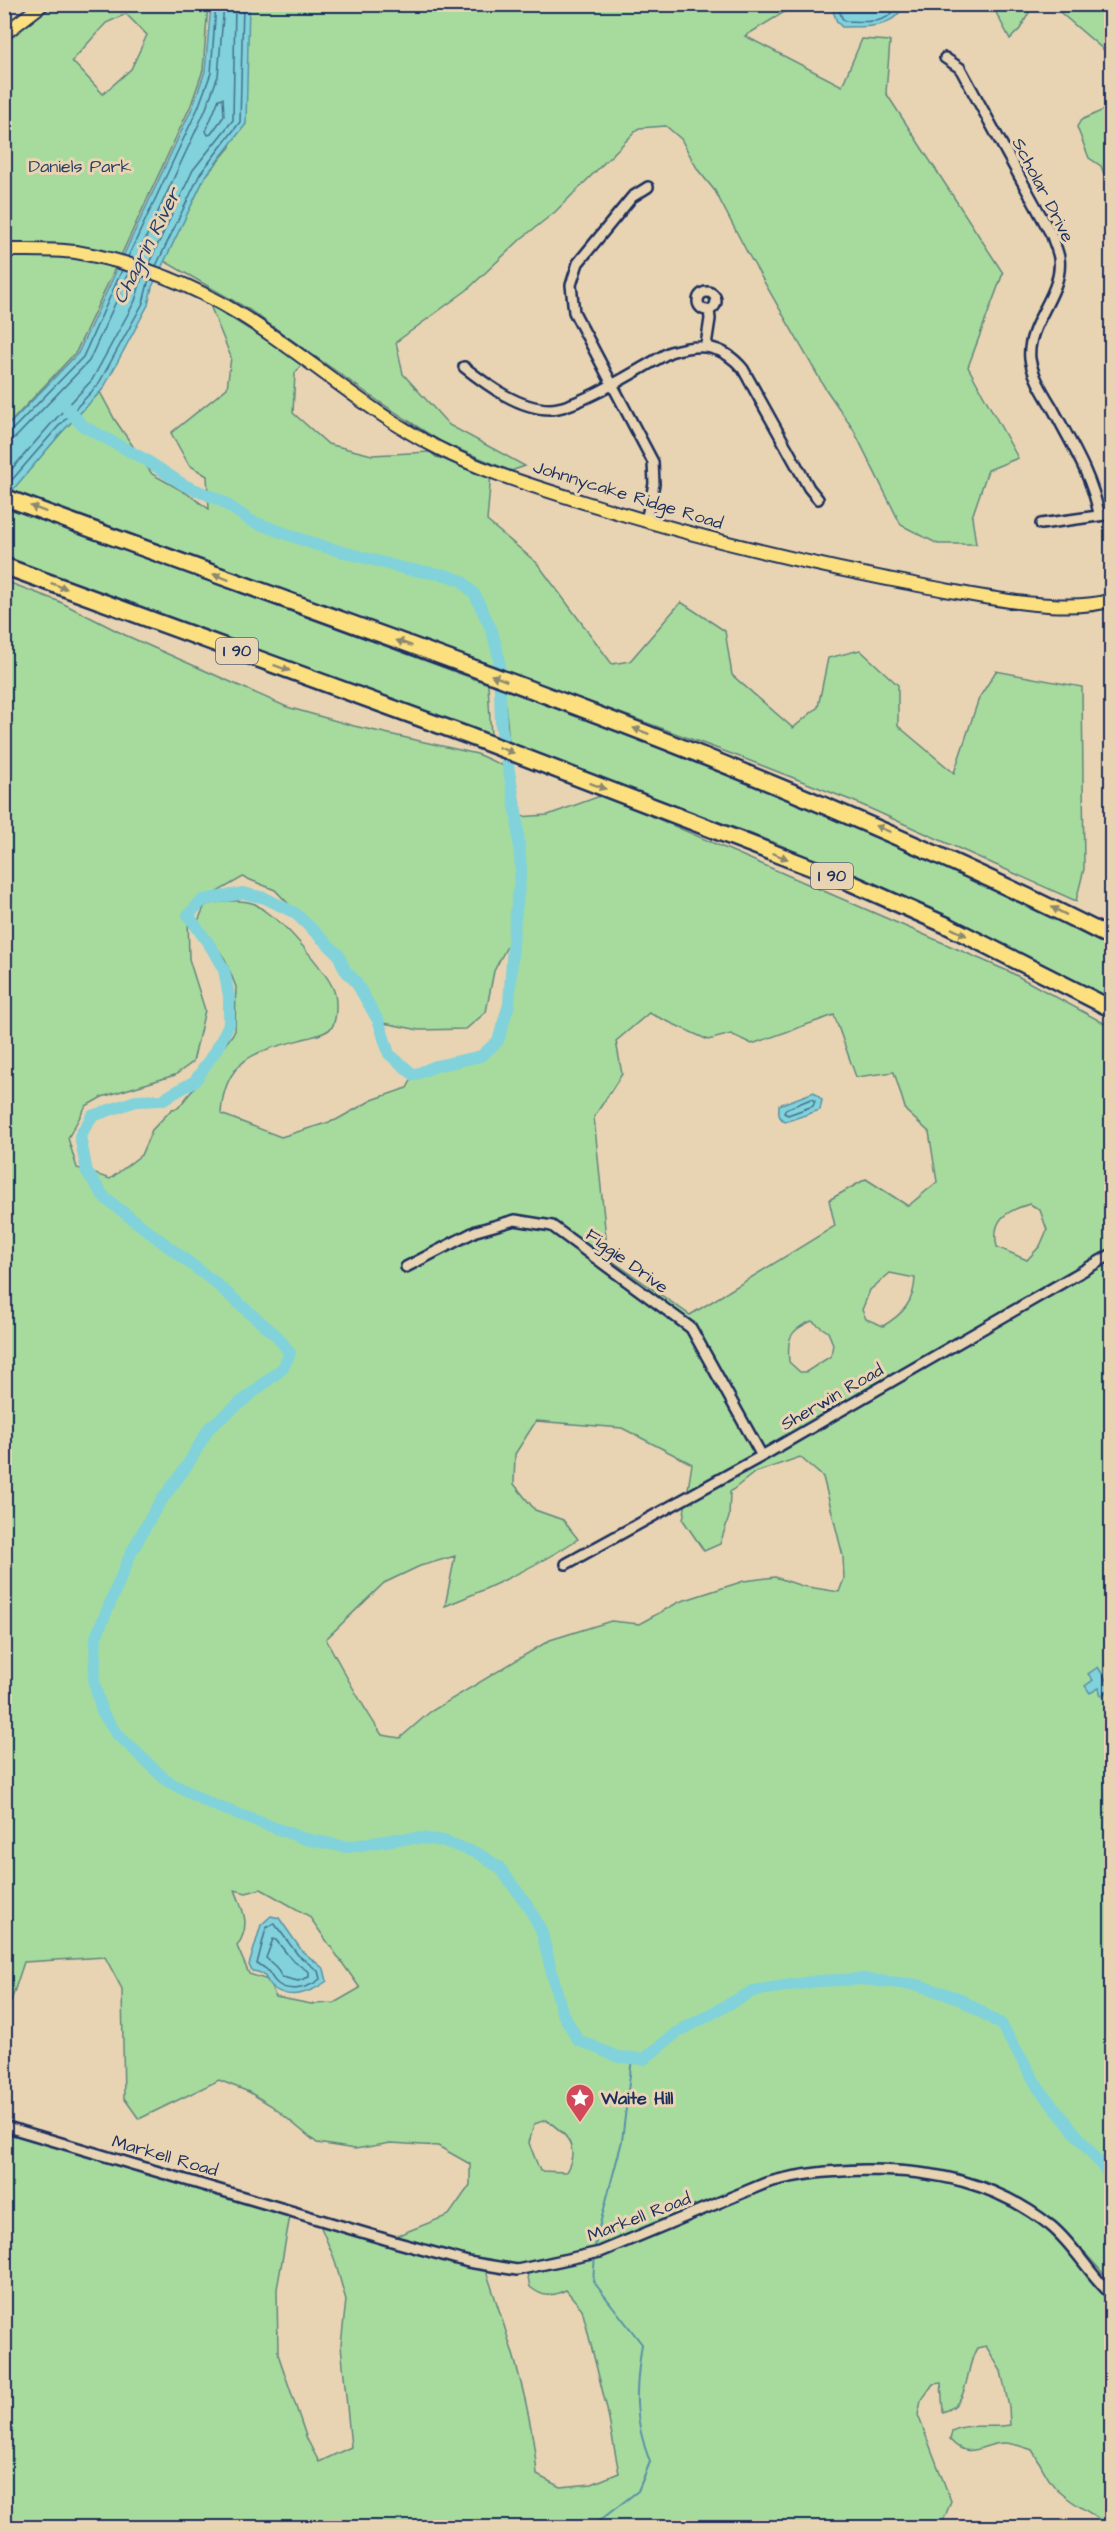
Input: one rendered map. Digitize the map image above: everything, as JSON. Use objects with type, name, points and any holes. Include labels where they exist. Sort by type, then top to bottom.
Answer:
[{"type":"highway","points":[[9,498],[459,663],[723,763],[894,834],[1021,892],[1112,938]]},
{"type":"highway","name":"I 90","points":[[4,566],[469,736],[849,882],[948,926],[1112,1009]]},
{"type":"main road","points":[[4,34],[43,4]]},
{"type":"main road","name":"Johnnycake Ridge Road","points":[[4,250],[74,252],[140,268],[182,284],[243,316],[359,400],[441,450],[507,477],[646,521],[823,567],[1005,601],[1093,606],[1112,600]]},
{"type":"street","name":"Scholar Drive","points":[[945,58],[960,68],[1052,236],[1059,259],[1058,276],[1034,334],[1030,358],[1036,378],[1086,471],[1099,514]]},
{"type":"street","points":[[646,521],[654,484],[653,462],[574,312],[571,285],[573,275],[587,251],[632,197],[648,187]]},
{"type":"street","points":[[706,345],[709,310]]},
{"type":"street","points":[[464,368],[500,392],[533,406],[548,409],[575,403],[670,352],[688,346],[706,345],[732,358],[743,369],[809,488],[818,499]]},
{"type":"street","points":[[1041,524],[1099,514],[1112,514]]},
{"type":"street","name":"Figgie Drive","points":[[406,1267],[476,1231],[515,1220],[552,1226],[691,1328],[762,1456]]},
{"type":"street","name":"Sherwin Road","points":[[566,1564],[762,1456],[1112,1254]]},
{"type":"street","name":"Markell Road","points":[[4,2126],[468,2262],[517,2270],[600,2252],[766,2183],[792,2175],[816,2171],[900,2170],[939,2174],[972,2182],[1024,2207],[1052,2227],[1080,2254],[1112,2295]]},
{"type":"green space","name":"Daniels Park","points":[[52,5],[208,5],[203,70],[191,105],[76,352],[5,428],[4,42]],"holes":[[[126,14],[147,35],[131,69],[103,94],[72,61],[106,23]]]},
{"type":"green space","points":[[249,5],[796,5],[745,36],[842,86],[862,39],[890,41],[886,93],[1003,273],[968,367],[1018,458],[988,470],[972,517],[976,544],[938,544],[901,525],[853,429],[825,388],[715,191],[698,170],[681,139],[666,126],[639,128],[555,212],[522,238],[467,290],[396,342],[403,374],[449,425],[525,466],[511,471],[441,442],[381,403],[248,309],[164,261],[205,177],[230,147]]},
{"type":"green space","points":[[992,5],[1033,5],[1020,29],[1010,39]]},
{"type":"green space","points":[[1058,5],[1111,5],[1111,56],[1055,8]]},
{"type":"green space","points":[[1112,107],[1111,192],[1101,166],[1089,158],[1077,127],[1081,120]]},
{"type":"green space","points":[[210,305],[303,363],[295,373],[293,413],[328,444],[372,455],[430,452],[436,457],[491,473],[487,521],[537,563],[612,664],[630,661],[681,602],[725,631],[732,675],[793,728],[818,707],[828,658],[860,650],[898,685],[898,726],[954,773],[979,698],[996,671],[1082,687],[1084,869],[1076,901],[853,801],[740,757],[12,490],[100,392],[115,420],[152,474],[209,509],[207,476],[189,465],[171,433],[227,388],[231,357]]},
{"type":"green space","points":[[4,505],[488,684],[491,737],[5,558]]},
{"type":"green space","points":[[5,581],[58,601],[125,635],[287,707],[354,726],[477,754],[508,768],[518,817],[548,815],[603,795],[1010,972],[1111,1027],[1111,1249],[843,1411],[1111,1257],[1111,2282],[1068,2235],[1036,2210],[1001,2191],[964,2177],[924,2168],[884,2164],[844,2165],[804,2170],[766,2179],[600,2247],[515,2266],[467,2258],[396,2236],[449,2215],[470,2185],[470,2164],[438,2146],[391,2143],[355,2149],[317,2143],[272,2106],[249,2092],[219,2080],[139,2119],[124,2098],[122,1989],[105,1957],[24,1962],[5,2019]],"holes":[[[243,877],[275,890],[337,954],[379,1022],[419,1030],[466,1029],[486,1012],[494,971],[513,935],[509,1004],[498,1041],[481,1056],[436,1066],[414,1075],[407,1088],[372,1100],[336,1120],[281,1137],[221,1114],[229,1079],[237,1068],[259,1052],[327,1031],[332,1027],[335,1019],[336,999],[331,984],[300,943],[277,920],[255,904],[237,901],[205,905],[198,921],[225,959],[236,987],[235,1031],[178,1108],[172,1109],[152,1130],[141,1155],[110,1179],[77,1168],[68,1138],[86,1106],[102,1097],[175,1075],[193,1062],[205,1010],[189,959],[188,915],[203,900]],[[649,1013],[708,1040],[731,1034],[752,1044],[834,1015],[856,1077],[894,1072],[906,1111],[929,1132],[937,1182],[908,1206],[866,1179],[829,1200],[835,1226],[690,1315],[608,1258],[594,1117],[622,1074],[616,1041]],[[1030,1204],[1040,1210],[1047,1230],[1040,1246],[1027,1260],[997,1247],[998,1223],[1013,1210]],[[890,1273],[915,1278],[910,1301],[902,1312],[883,1326],[866,1319],[862,1310],[870,1290]],[[812,1321],[828,1332],[833,1344],[831,1356],[806,1372],[800,1372],[789,1362],[789,1341],[798,1328]],[[536,1421],[622,1428],[692,1464],[683,1520],[704,1551],[720,1544],[729,1517],[730,1492],[754,1473],[800,1457],[823,1477],[843,1556],[844,1579],[839,1592],[802,1586],[775,1577],[744,1581],[679,1602],[639,1624],[611,1621],[550,1640],[430,1712],[400,1738],[382,1735],[326,1639],[384,1583],[420,1566],[455,1556],[445,1606],[513,1576],[578,1539],[563,1520],[535,1510],[514,1484],[515,1454]],[[261,1889],[309,1916],[360,1988],[334,2003],[311,2004],[276,1997],[268,1980],[249,1974],[237,1946],[244,1932],[245,1919],[235,1890],[246,1893]],[[546,2120],[560,2130],[572,2148],[566,2172],[540,2171],[529,2143],[534,2124]]]},
{"type":"green space","points":[[504,689],[812,808],[963,874],[1111,947],[1111,999],[922,906],[778,844],[509,743]]},
{"type":"green space","points":[[4,2130],[290,2216],[277,2289],[278,2354],[307,2439],[319,2462],[351,2447],[341,2345],[346,2300],[334,2258],[320,2225],[486,2271],[524,2397],[537,2475],[560,2487],[592,2484],[619,2473],[607,2409],[582,2309],[566,2290],[547,2295],[535,2291],[530,2287],[527,2273],[605,2255],[769,2188],[811,2177],[909,2174],[961,2184],[996,2198],[1040,2223],[1077,2257],[1111,2300],[1111,2527],[1056,2489],[1032,2450],[1004,2443],[970,2451],[964,2450],[950,2440],[952,2431],[959,2428],[1010,2425],[1009,2407],[1001,2371],[986,2346],[977,2348],[963,2393],[952,2407],[943,2412],[941,2383],[933,2384],[921,2401],[918,2415],[951,2501],[941,2527],[5,2527]]},
{"type":"water","name":"Chagrin River","points":[[211,5],[249,5],[246,124],[205,177],[152,287],[148,305],[103,389],[61,433],[5,499],[5,429],[78,353],[193,106],[205,71]]},
{"type":"water","points":[[831,5],[900,5],[902,9],[890,21],[883,24],[842,27],[837,22]]},
{"type":"water","points":[[814,1092],[822,1100],[820,1110],[785,1122],[781,1118],[779,1105]]},
{"type":"water","points":[[1098,1667],[1111,1688],[1101,1696],[1099,1688],[1090,1693],[1085,1686],[1093,1680],[1088,1674]]},
{"type":"water","points":[[271,1916],[279,1918],[302,1951],[324,1969],[327,1981],[301,1994],[287,1994],[273,1988],[261,1973],[252,1971],[249,1965],[261,1925]]},
{"type":"waterway","points":[[65,406],[83,426],[146,460],[184,485],[220,500],[251,521],[314,544],[406,569],[446,575],[462,581],[475,595],[492,631],[499,658],[501,725],[517,817],[521,870],[509,1004],[498,1041],[481,1056],[436,1066],[414,1075],[389,1054],[379,1022],[356,982],[345,970],[338,954],[295,913],[265,898],[243,893],[203,900],[188,915],[224,970],[229,996],[229,1024],[219,1045],[195,1081],[162,1100],[136,1101],[92,1116],[80,1136],[87,1172],[105,1198],[213,1281],[277,1336],[290,1353],[283,1368],[209,1428],[188,1464],[156,1508],[131,1553],[96,1637],[94,1682],[102,1712],[116,1733],[167,1781],[211,1804],[305,1839],[347,1847],[398,1839],[421,1838],[444,1841],[479,1854],[499,1867],[529,1907],[541,1930],[562,2012],[578,2040],[618,2057],[644,2059],[676,2033],[753,1991],[818,1981],[861,1979],[918,1985],[958,1998],[1001,2024],[1039,2089],[1112,2178]]},
{"type":"waterway","points":[[595,2250],[622,2141],[632,2058]]},
{"type":"waterway","points":[[590,2528],[638,2491],[650,2462],[644,2446],[637,2404],[642,2344],[593,2281],[595,2255]]},
{"type":"place","name":"Waite Hill","points":[[580,2124]]}]
